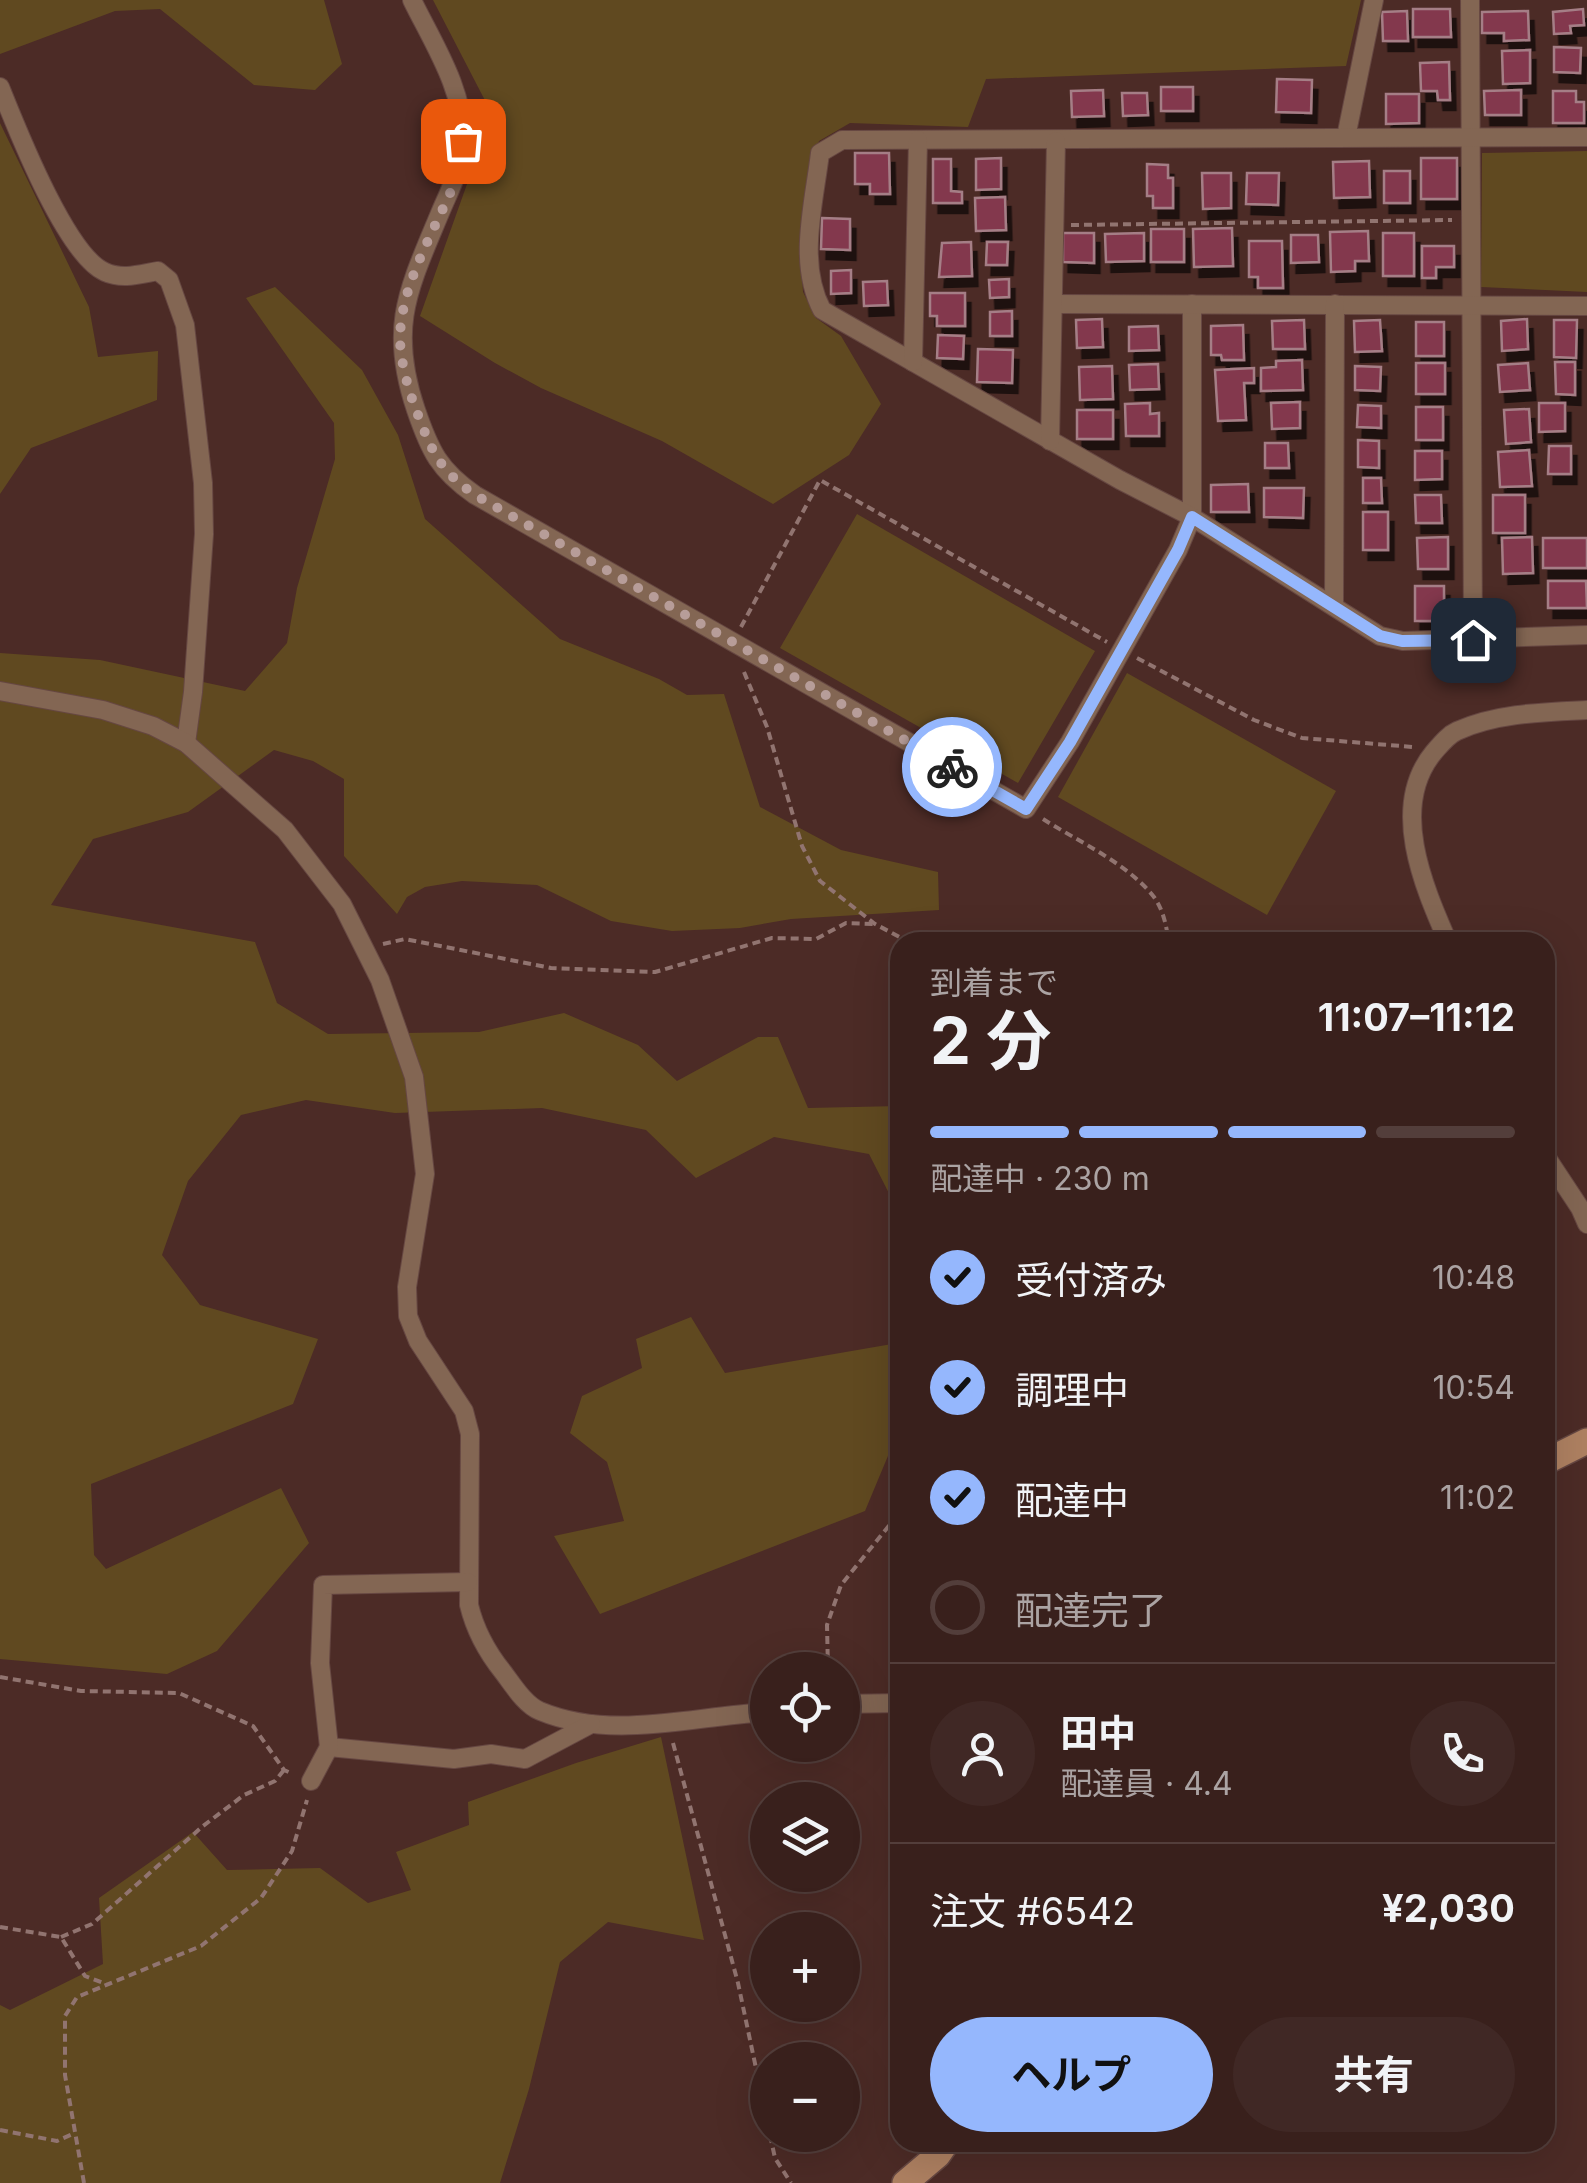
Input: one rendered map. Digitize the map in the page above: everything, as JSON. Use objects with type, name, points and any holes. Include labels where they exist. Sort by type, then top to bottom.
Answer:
[{"type":"main road","points":[[1555,1457],[1587,1441]]},
{"type":"main road","points":[[905,2183],[940,2152]]},
{"type":"street","points":[[412,0],[456,94],[463,141],[458,175],[402,315],[400,341],[404,369],[429,446],[441,468],[475,495],[1026,809],[1070,742],[1178,550],[1192,517],[1192,304]]},
{"type":"street","points":[[1346,136],[1374,0]]},
{"type":"street","points":[[1470,0],[1473,640]]},
{"type":"street","points":[[0,87],[43,185],[87,260],[120,277],[158,271],[169,280],[185,324],[203,483],[204,534],[194,692],[186,743]]},
{"type":"street","points":[[1587,137],[842,140],[820,153],[809,246],[813,294],[822,310],[1050,441],[1192,517],[1380,636],[1402,641],[1587,635]]},
{"type":"street","points":[[913,362],[918,140]]},
{"type":"street","points":[[1050,441],[1056,141]]},
{"type":"street","points":[[1053,304],[1587,306]]},
{"type":"street","points":[[1334,304],[1334,606]]},
{"type":"street","points":[[0,691],[103,710],[153,726],[186,743],[285,830],[342,904],[365,949],[414,1077],[425,1174],[407,1287],[408,1316],[418,1340],[464,1410],[470,1434],[468,1582],[475,1628],[518,1691],[536,1710],[592,1724],[667,1724],[750,1713]]},
{"type":"street","points":[[1443,932],[1426,886],[1410,816],[1412,796],[1430,758],[1452,732],[1484,722],[1538,712],[1587,710]]},
{"type":"street","points":[[1555,1169],[1587,1224]]},
{"type":"street","points":[[312,1782],[329,1748],[320,1663],[322,1585],[468,1582]]},
{"type":"street","points":[[860,1704],[890,1703]]},
{"type":"street","points":[[329,1748],[454,1759],[491,1754],[525,1759],[592,1724]]},
{"type":"path","points":[[1054,225],[1472,220]]},
{"type":"path","points":[[891,932],[820,882],[802,846],[767,727],[732,642],[820,480],[1120,650],[1278,730],[1302,738],[1416,747],[1430,758]]},
{"type":"path","points":[[1026,809],[1130,874],[1155,898],[1167,932]]},
{"type":"path","points":[[365,949],[405,939],[551,968],[655,972],[772,938],[816,939],[846,924],[876,924]]},
{"type":"path","points":[[828,1652],[827,1625],[841,1585],[890,1524]]},
{"type":"path","points":[[0,1677],[81,1691],[179,1693],[253,1726],[284,1770],[312,1782],[292,1851],[261,1898],[200,1946],[77,1997],[66,2016],[65,2075],[84,2183]]},
{"type":"path","points":[[667,1724],[750,2042]]},
{"type":"path","points":[[0,1928],[61,1938],[92,1924],[203,1826],[244,1795],[275,1780],[284,1770]]},
{"type":"path","points":[[61,1938],[85,1976],[106,1984]]},
{"type":"path","points":[[0,2130],[57,2141],[75,2133]]},
{"type":"path","points":[[773,2152],[791,2183]]},
{"type":"shaded area","points":[[0,0],[324,0],[342,64],[315,90],[254,85],[160,9],[115,11],[0,54]]},
{"type":"shaded area","points":[[433,0],[1361,0],[1346,66],[986,79],[968,127],[850,123],[819,141],[810,165],[801,257],[803,292],[816,318],[841,336],[881,404],[849,455],[773,504],[662,441],[541,388],[420,316],[492,114]]},
{"type":"shaded area","points":[[0,123],[89,307],[98,357],[158,351],[157,400],[31,448],[0,494]]},
{"type":"shaded area","points":[[1587,151],[1587,292],[1481,287],[1482,153]]},
{"type":"shaded area","points":[[275,287],[362,370],[398,435],[425,519],[560,639],[659,679],[687,695],[724,694],[760,807],[841,850],[938,872],[939,910],[672,931],[611,921],[537,885],[462,881],[425,887],[407,897],[397,914],[344,856],[344,779],[313,761],[274,750],[188,812],[93,839],[51,905],[255,942],[277,1003],[328,1034],[479,1032],[564,1013],[638,1045],[677,1081],[758,1037],[778,1037],[808,1108],[890,1106],[890,1195],[869,1154],[774,1137],[696,1178],[646,1130],[542,1108],[395,1113],[306,1100],[241,1115],[188,1181],[162,1255],[200,1305],[318,1339],[293,1404],[91,1484],[94,1555],[106,1569],[281,1488],[309,1543],[217,1651],[167,1674],[0,1659],[0,653],[100,660],[245,691],[287,643],[297,588],[335,459],[334,423],[246,298]]},
{"type":"shaded area","points":[[857,514],[1095,651],[1018,783],[780,648]]},
{"type":"shaded area","points":[[1127,673],[1336,791],[1267,915],[1058,797]]},
{"type":"shaded area","points":[[691,1317],[725,1373],[890,1344],[890,1451],[865,1511],[600,1614],[554,1536],[624,1521],[607,1462],[570,1433],[582,1396],[642,1368],[636,1339]]},
{"type":"shaded area","points":[[661,1737],[704,1940],[608,1922],[560,1962],[529,2089],[500,2183],[0,2183],[0,2005],[10,2010],[103,1964],[99,1898],[193,1832],[227,1870],[320,1868],[368,1903],[411,1890],[396,1852],[469,1825],[468,1802]]},
{"type":"building","points":[[1413,9],[1450,9],[1451,37],[1413,37]]},
{"type":"building","points":[[1583,9],[1584,25],[1570,26],[1571,33],[1554,34],[1553,12]]},
{"type":"building","points":[[1407,11],[1408,41],[1383,41],[1382,12]]},
{"type":"building","points":[[1528,11],[1529,40],[1504,41],[1504,33],[1482,33],[1482,12]]},
{"type":"building","points":[[1554,47],[1581,48],[1580,73],[1554,72]]},
{"type":"building","points":[[1530,50],[1530,83],[1503,84],[1502,51]]},
{"type":"building","points":[[1449,62],[1450,100],[1438,100],[1437,91],[1421,91],[1420,63]]},
{"type":"building","points":[[1277,79],[1312,80],[1311,113],[1276,112]]},
{"type":"building","points":[[1161,87],[1193,87],[1193,111],[1161,111]]},
{"type":"building","points":[[1103,90],[1104,116],[1072,117],[1071,91]]},
{"type":"building","points":[[1521,90],[1521,115],[1485,115],[1484,91]]},
{"type":"building","points":[[1553,91],[1576,91],[1576,102],[1584,102],[1584,123],[1553,123]]},
{"type":"building","points":[[1122,93],[1147,93],[1148,115],[1123,116]]},
{"type":"building","points":[[1386,94],[1419,94],[1419,123],[1386,124]]},
{"type":"building","points":[[855,153],[889,153],[890,194],[870,194],[870,184],[855,184]]},
{"type":"building","points":[[1001,158],[1001,189],[976,190],[976,159]]},
{"type":"building","points":[[1421,158],[1457,158],[1457,199],[1421,199]]},
{"type":"building","points":[[933,159],[951,159],[951,191],[962,192],[962,203],[933,203]]},
{"type":"building","points":[[1369,161],[1370,197],[1334,198],[1333,162]]},
{"type":"building","points":[[1147,164],[1168,165],[1168,178],[1173,178],[1173,208],[1153,208],[1153,196],[1147,196]]},
{"type":"building","points":[[1384,171],[1410,171],[1410,203],[1384,203]]},
{"type":"building","points":[[1202,173],[1231,173],[1231,208],[1203,209]]},
{"type":"building","points":[[1247,173],[1279,173],[1278,205],[1246,204]]},
{"type":"building","points":[[1005,197],[1006,230],[976,231],[975,198]]},
{"type":"building","points":[[822,218],[850,219],[850,250],[821,249]]},
{"type":"building","points":[[1232,228],[1233,266],[1194,267],[1193,229]]},
{"type":"building","points":[[1151,229],[1184,229],[1184,262],[1151,262]]},
{"type":"building","points":[[1368,231],[1369,261],[1355,261],[1355,271],[1331,272],[1330,232]]},
{"type":"building","points":[[1063,233],[1094,233],[1094,263],[1063,262]]},
{"type":"building","points":[[1144,233],[1144,261],[1106,262],[1105,234]]},
{"type":"building","points":[[1383,233],[1414,233],[1414,276],[1383,276]]},
{"type":"building","points":[[1291,235],[1318,235],[1319,262],[1291,263]]},
{"type":"building","points":[[1249,241],[1282,241],[1283,288],[1258,288],[1258,277],[1249,277]]},
{"type":"building","points":[[971,242],[972,276],[939,277],[942,243]]},
{"type":"building","points":[[987,242],[1008,242],[1007,265],[986,265]]},
{"type":"building","points":[[1422,246],[1454,246],[1454,267],[1436,267],[1436,278],[1422,278]]},
{"type":"building","points":[[851,270],[851,293],[831,294],[831,271]]},
{"type":"building","points":[[1009,279],[1009,297],[990,298],[989,280]]},
{"type":"building","points":[[887,281],[888,305],[864,306],[863,282]]},
{"type":"building","points":[[930,293],[965,293],[965,326],[937,326],[937,316],[930,316]]},
{"type":"building","points":[[1012,311],[1012,336],[990,336],[990,312]]},
{"type":"building","points":[[1102,319],[1103,347],[1077,348],[1076,320]]},
{"type":"building","points":[[1527,319],[1528,349],[1502,351],[1501,321]]},
{"type":"building","points":[[1304,320],[1305,349],[1273,349],[1272,321]]},
{"type":"building","points":[[1380,320],[1382,351],[1355,352],[1354,321]]},
{"type":"building","points":[[1554,320],[1577,320],[1576,358],[1554,357]]},
{"type":"building","points":[[1416,322],[1444,322],[1444,356],[1416,356]]},
{"type":"building","points":[[1243,325],[1244,360],[1222,360],[1221,355],[1211,355],[1211,326]]},
{"type":"building","points":[[1158,326],[1159,350],[1129,351],[1129,327]]},
{"type":"building","points":[[938,335],[964,336],[963,359],[937,358]]},
{"type":"building","points":[[978,349],[1013,350],[1012,383],[977,382]]},
{"type":"building","points":[[1302,360],[1303,390],[1261,391],[1261,368],[1276,367],[1276,361]]},
{"type":"building","points":[[1555,362],[1575,362],[1575,395],[1556,394]]},
{"type":"building","points":[[1416,363],[1445,363],[1445,394],[1416,394]]},
{"type":"building","points":[[1528,363],[1530,390],[1500,392],[1498,365]]},
{"type":"building","points":[[1158,364],[1159,389],[1130,390],[1129,365]]},
{"type":"building","points":[[1112,366],[1113,399],[1080,400],[1079,367]]},
{"type":"building","points":[[1355,366],[1381,367],[1380,391],[1355,390]]},
{"type":"building","points":[[1254,368],[1254,383],[1244,383],[1246,420],[1218,421],[1215,370]]},
{"type":"building","points":[[1300,402],[1300,428],[1272,429],[1271,403]]},
{"type":"building","points":[[1150,403],[1150,414],[1159,413],[1159,436],[1126,436],[1125,404]]},
{"type":"building","points":[[1539,403],[1565,403],[1565,431],[1539,432]]},
{"type":"building","points":[[1358,405],[1381,406],[1381,428],[1357,427]]},
{"type":"building","points":[[1416,407],[1443,407],[1443,440],[1416,440]]},
{"type":"building","points":[[1529,409],[1531,442],[1506,444],[1504,410]]},
{"type":"building","points":[[1077,410],[1113,410],[1113,439],[1077,439]]},
{"type":"building","points":[[1358,440],[1379,441],[1379,468],[1358,467]]},
{"type":"building","points":[[1265,443],[1288,443],[1289,468],[1265,468]]},
{"type":"building","points":[[1549,446],[1571,446],[1571,474],[1548,474]]},
{"type":"building","points":[[1529,450],[1532,486],[1500,487],[1498,452]]},
{"type":"building","points":[[1415,451],[1442,451],[1442,479],[1415,480]]},
{"type":"building","points":[[1363,478],[1381,478],[1382,503],[1363,503]]},
{"type":"building","points":[[1248,484],[1249,512],[1211,512],[1211,485]]},
{"type":"building","points":[[1264,488],[1304,488],[1303,518],[1264,517]]},
{"type":"building","points":[[1415,495],[1441,495],[1442,523],[1416,523]]},
{"type":"building","points":[[1493,495],[1525,495],[1525,533],[1493,533]]},
{"type":"building","points":[[1363,512],[1388,512],[1388,550],[1363,550]]},
{"type":"building","points":[[1448,537],[1448,569],[1418,569],[1417,538]]},
{"type":"building","points":[[1532,537],[1533,573],[1503,574],[1502,538]]},
{"type":"building","points":[[1543,538],[1587,538],[1587,568],[1543,568]]},
{"type":"building","points":[[1548,581],[1586,581],[1587,608],[1548,608]]},
{"type":"building","points":[[1415,586],[1444,586],[1444,621],[1415,621]]},
{"type":"way so far","points":[[463,141],[458,175],[410,289],[400,341],[416,408],[441,468],[475,495],[952,767]]},
{"type":"route","points":[[952,767],[1026,809],[1070,742],[1178,550],[1192,517],[1380,636],[1402,641],[1473,640]]}]
